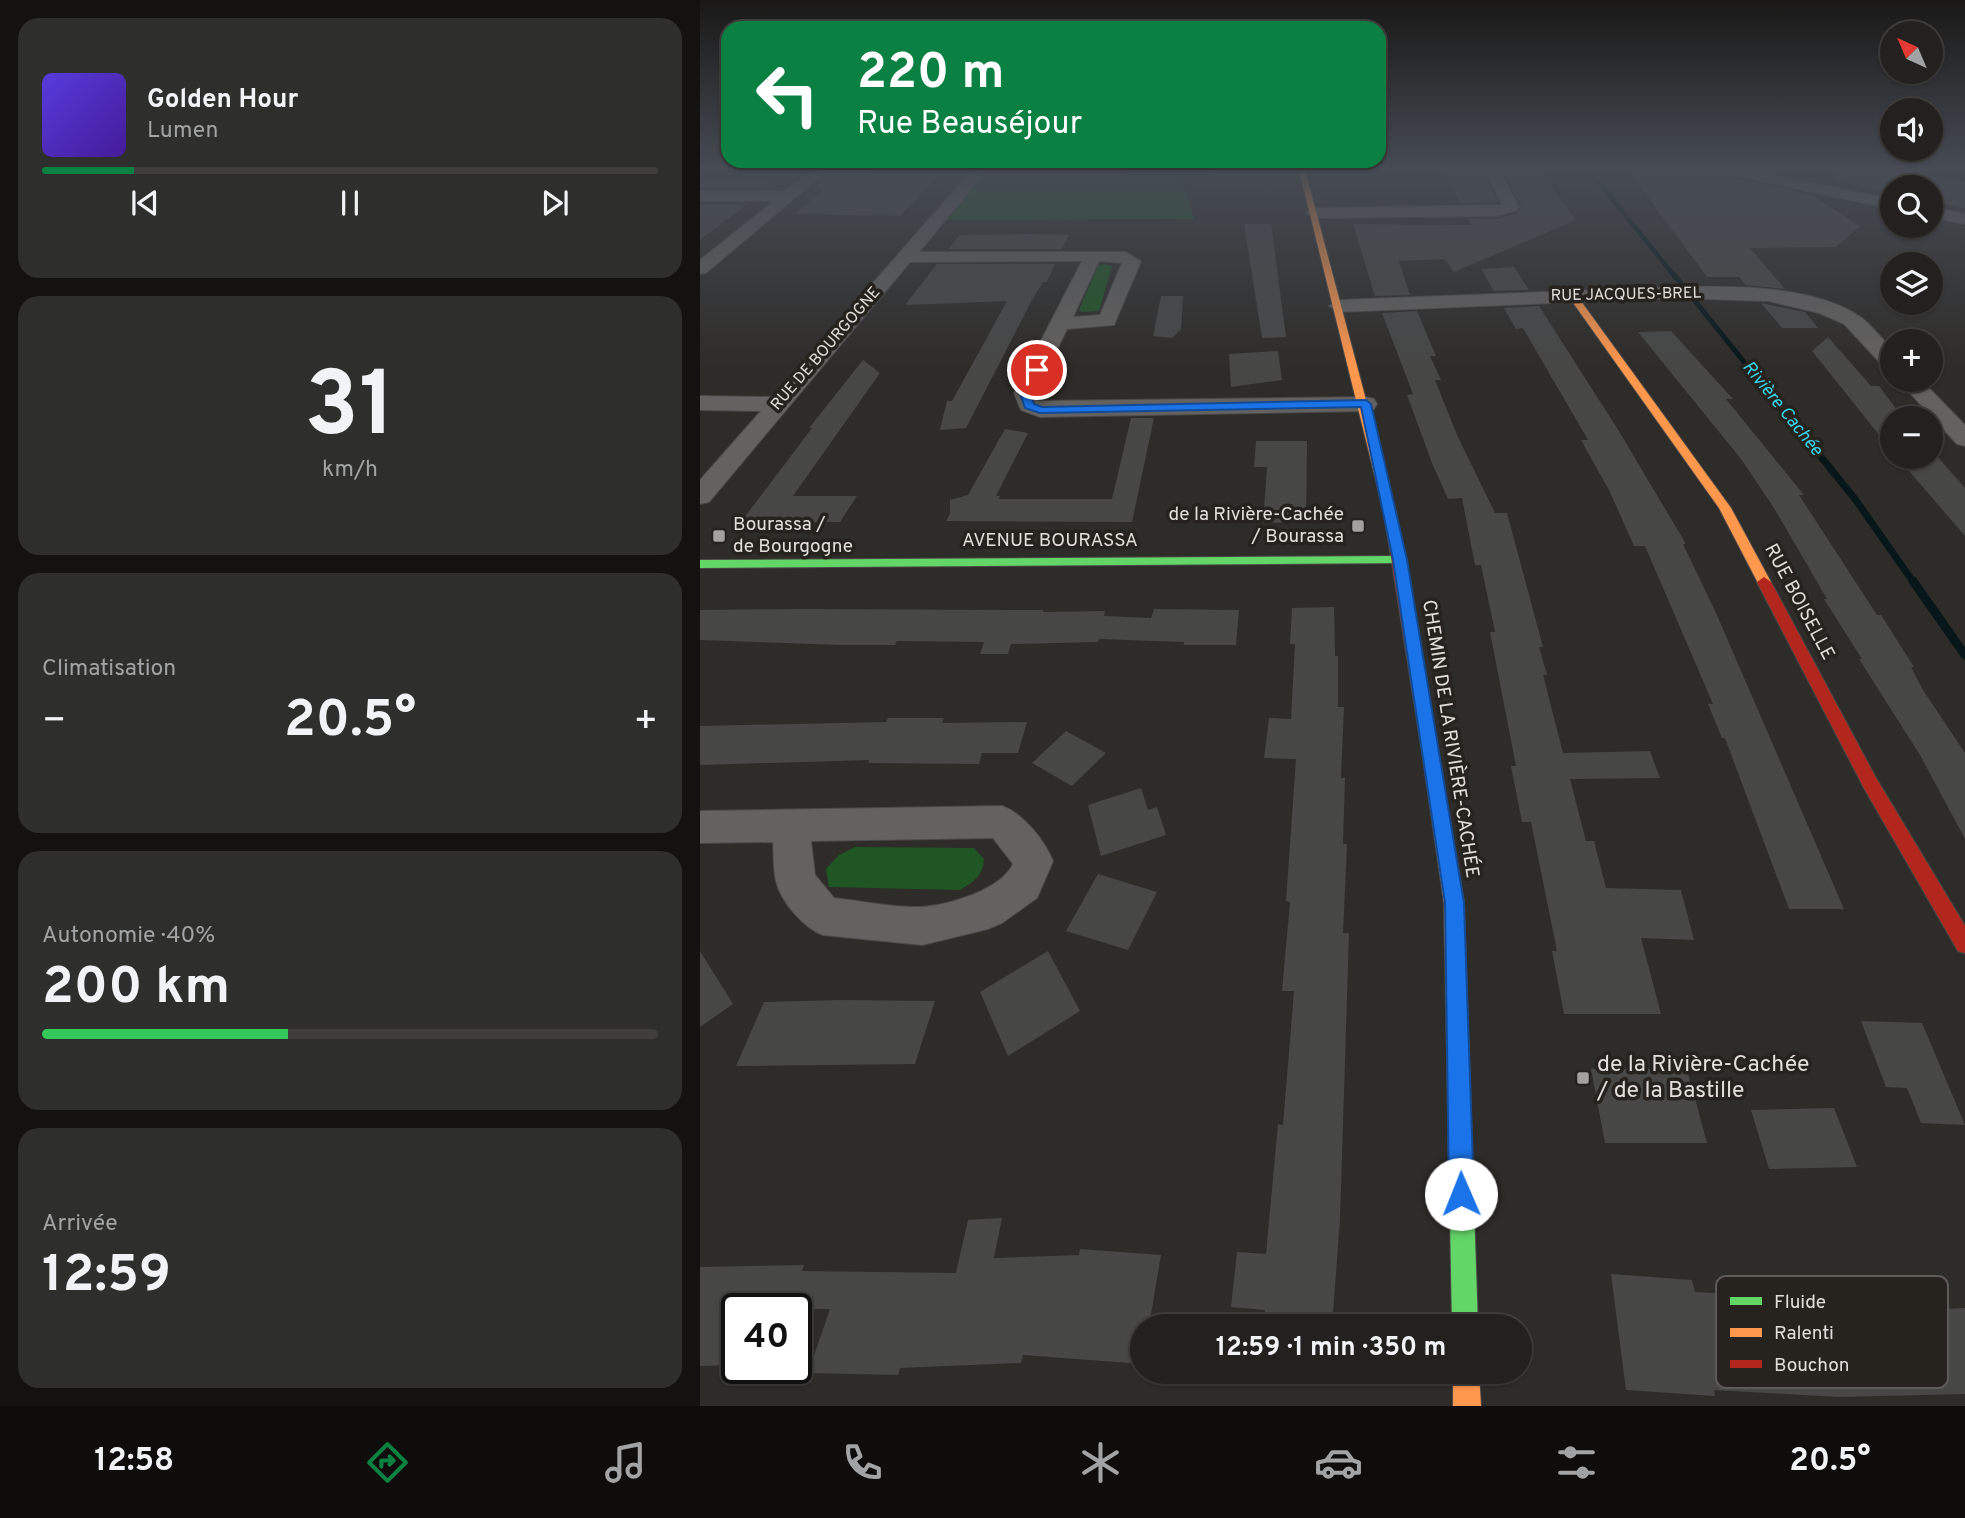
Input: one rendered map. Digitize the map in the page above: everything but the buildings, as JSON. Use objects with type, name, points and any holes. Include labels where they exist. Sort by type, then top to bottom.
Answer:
[{"type":"street","points":[[700,269],[740,236]]},
{"type":"street","name":"RUE DE BOURGOGNE","points":[[700,496],[923,236]]},
{"type":"street","name":"CHEMIN DE LA RIVIÈRE-CACHÉE","points":[[1320,236],[1366,404],[1400,560],[1454,903],[1465,1314]]},
{"type":"street","points":[[1093,256],[1025,393],[1029,405],[1040,410],[1366,404]]},
{"type":"street","points":[[905,257],[1093,256],[1125,257],[1132,261],[1107,321],[1061,323]]},
{"type":"street","name":"RUE JACQUES-BREL","points":[[1339,306],[1572,295],[1691,293],[1776,296],[1818,306],[1852,321],[1880,350]]},
{"type":"street","name":"RUE BOISELLE","points":[[1572,295],[1726,508],[1870,783],[1965,944]]},
{"type":"street","points":[[1922,392],[1960,427]]},
{"type":"street","points":[[700,403],[778,404]]},
{"type":"street","name":"AVENUE BOURASSA","points":[[700,564],[1400,560]]},
{"type":"street","points":[[700,827],[1002,822],[1034,862],[1023,886],[988,910],[922,926],[823,916],[796,882],[790,827]]},
{"type":"street","points":[[1466,1384],[1467,1406]]},
{"type":"green space","points":[[1098,266],[1112,266],[1099,311],[1082,312],[1079,310]]},
{"type":"green space","points":[[855,847],[974,848],[984,859],[982,870],[976,878],[959,890],[829,887],[826,869],[839,855]]},
{"type":"waterway","name":"Rivière Cachée","points":[[1642,236],[1676,278]]},
{"type":"waterway","name":"Rivière Cachée","points":[[1675,276],[1785,413]]},
{"type":"waterway","name":"Rivière Cachée","points":[[1784,411],[1855,499],[1914,583]]},
{"type":"waterway","name":"Rivière Cachée","points":[[1913,581],[1965,655]]},
{"type":"traffic: fast","points":[[700,564],[1400,560]]},
{"type":"traffic: fast","points":[[1458,1059],[1465,1314]]},
{"type":"traffic: slow","points":[[1319,236],[1390,513]]},
{"type":"traffic: slow","points":[[1572,295],[1725,508],[1764,582]]},
{"type":"traffic: slow","points":[[1431,758],[1454,903],[1458,1059]]},
{"type":"traffic: slow","points":[[1466,1384],[1467,1406]]},
{"type":"traffic: jam","points":[[1390,513],[1431,758]]},
{"type":"traffic: jam","points":[[1764,582],[1870,783],[1965,944]]},
{"type":"place","name":"de la Rivière-Cachée / Bourassa","points":[[1358,526]]},
{"type":"place","name":"Bourassa / de Bourgogne","points":[[719,536]]},
{"type":"place","name":"de la Rivière-Cachée / de la Bastille","points":[[1583,1078]]},
{"type":"route","points":[[1037,370],[1025,393],[1029,405],[1040,410],[1366,404],[1400,560],[1454,903],[1461,1194]]}]
